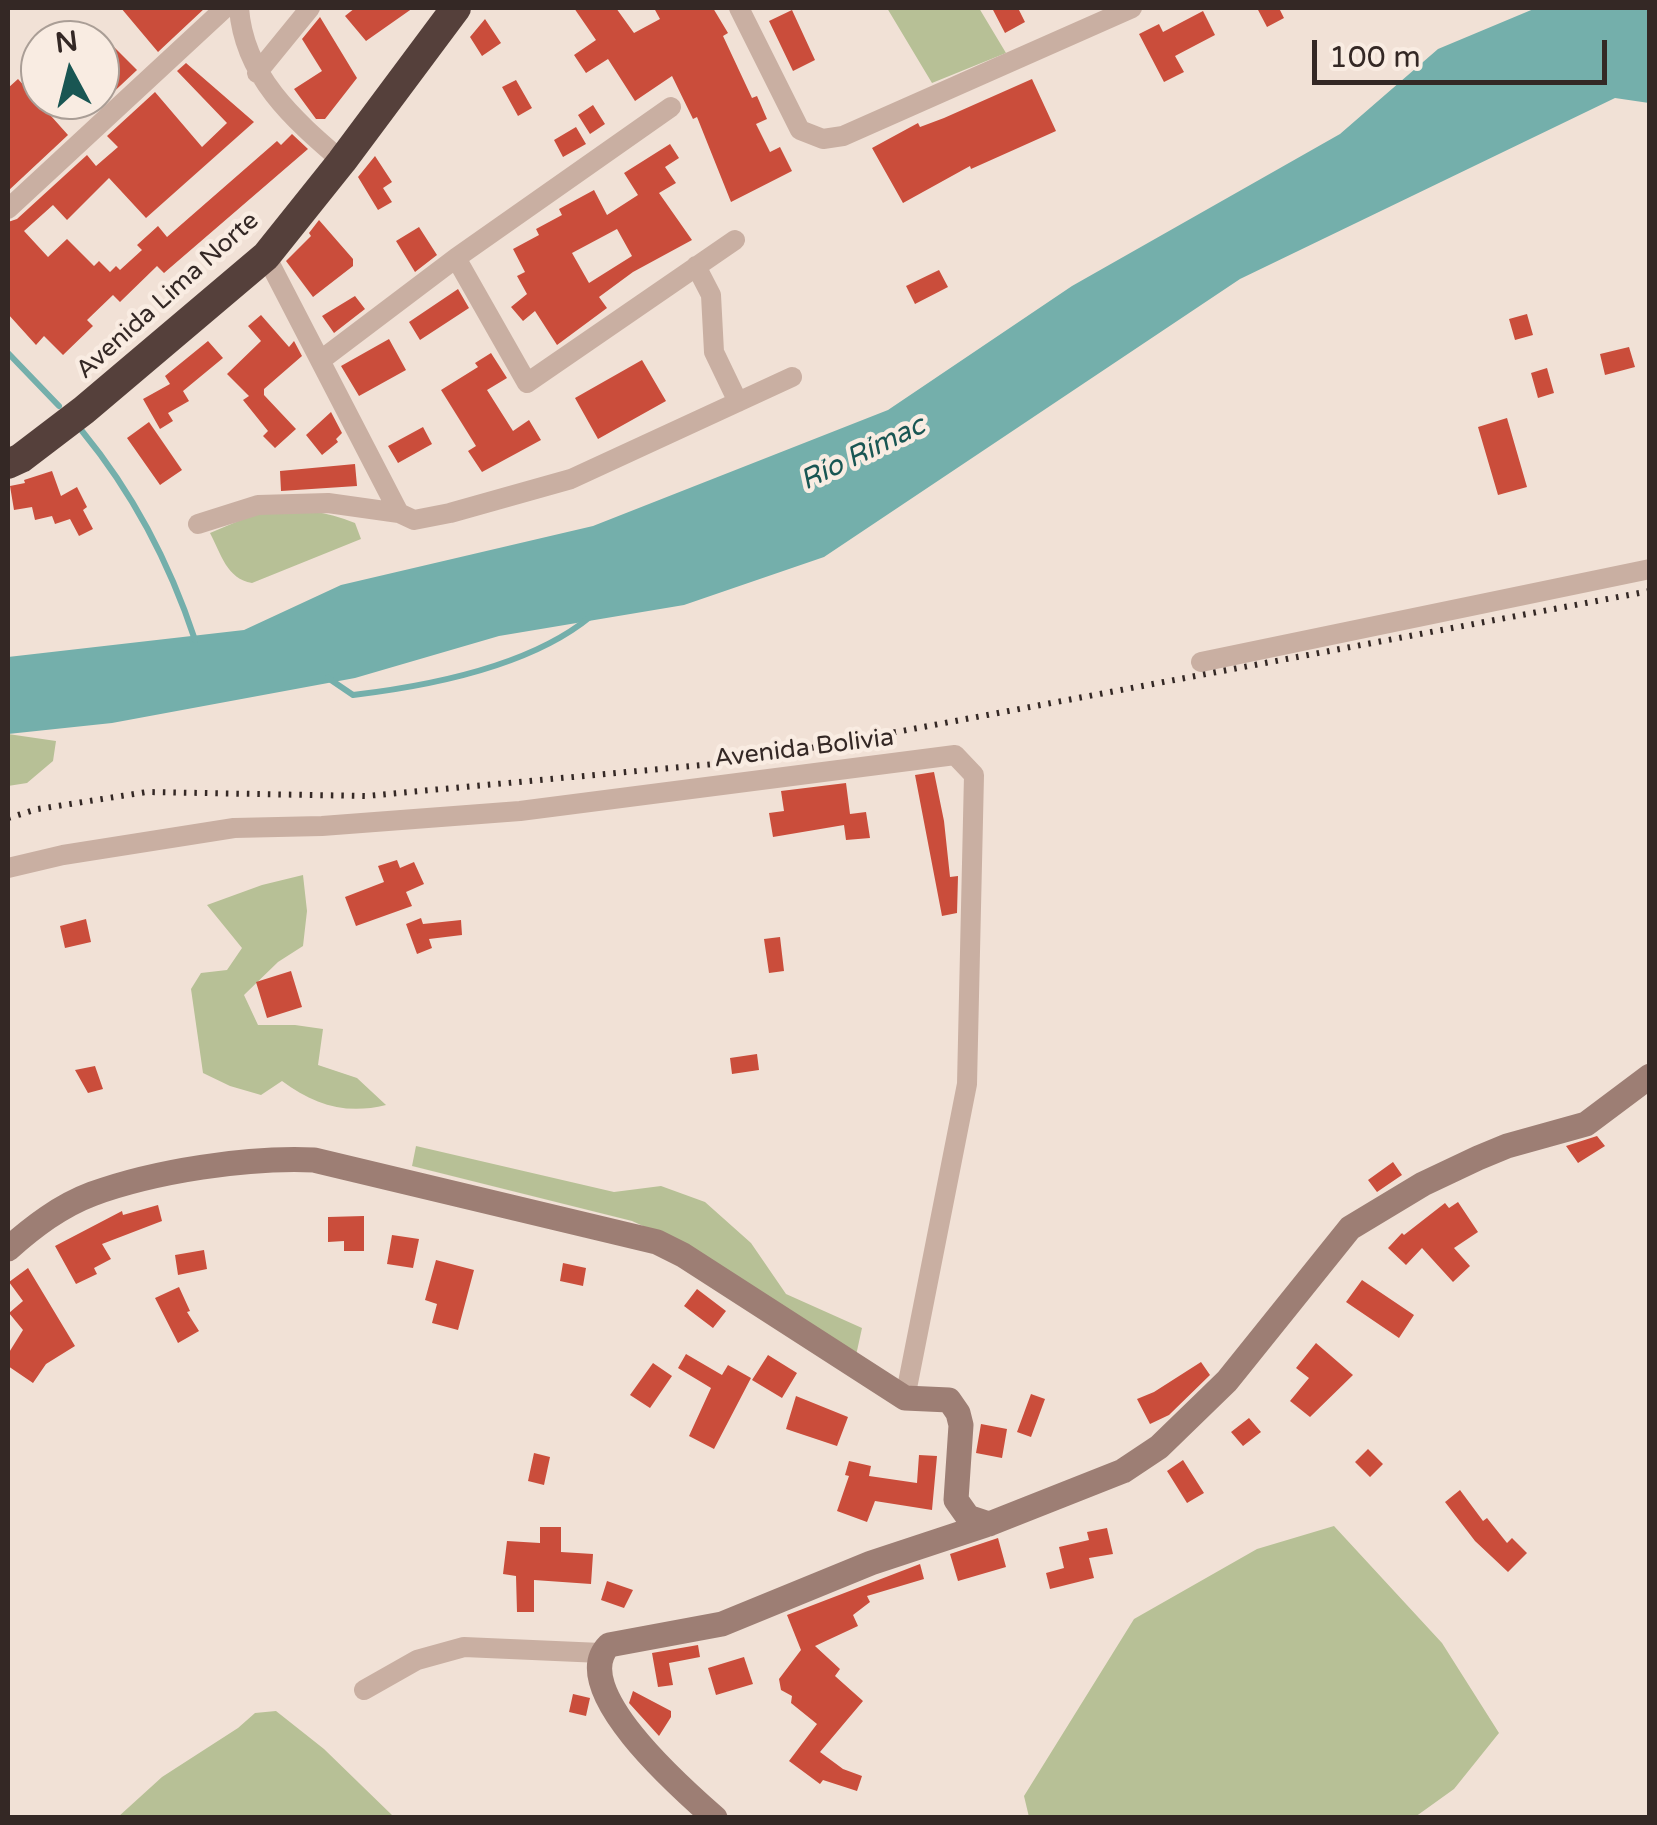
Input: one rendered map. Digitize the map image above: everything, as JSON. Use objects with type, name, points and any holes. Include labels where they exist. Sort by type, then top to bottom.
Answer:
[{"type":"highway","name":"Avenida Lima Norte","points":[[8,464],[84,410],[266,256],[456,8]]},
{"type":"street","points":[[8,209],[224,8]]},
{"type":"street","points":[[239,8],[257,73],[292,118],[342,161]]},
{"type":"street","points":[[257,73],[310,8]]},
{"type":"street","points":[[739,8],[800,130],[822,140],[843,136],[1132,8]]},
{"type":"street","points":[[321,360],[456,258],[671,107]]},
{"type":"street","points":[[456,258],[526,383],[735,240]]},
{"type":"street","points":[[266,256],[400,513]]},
{"type":"street","points":[[696,266],[711,295],[714,352],[738,402]]},
{"type":"street","points":[[198,524],[258,505],[328,504],[400,513],[414,520],[450,513],[571,479],[792,377]]},
{"type":"street","points":[[1201,662],[1650,569]]},
{"type":"street","name":"Avenida Bolivia","points":[[8,868],[63,854],[234,828],[322,826],[520,810],[955,755],[974,775],[967,1084],[904,1398]]},
{"type":"street","points":[[714,1818],[633,1736],[604,1697],[598,1666],[601,1653],[610,1644],[722,1624],[871,1562],[989,1524],[1123,1471],[1159,1447],[1227,1381],[1350,1228],[1423,1184],[1478,1158],[1586,1124],[1650,1076]]},
{"type":"street","points":[[8,1249],[37,1223],[91,1194],[268,1158],[314,1160],[656,1242],[683,1255],[904,1398],[949,1400],[961,1425],[956,1500],[968,1517],[989,1524]]},
{"type":"street","points":[[364,1690],[417,1660],[464,1647],[601,1653]]},
{"type":"green space","points":[[887,8],[979,8],[1006,53],[932,83]]},
{"type":"green space","points":[[269,508],[313,511],[344,519],[355,523],[361,539],[252,583],[243,581],[226,564],[210,533]]},
{"type":"green space","points":[[8,734],[56,741],[53,761],[27,783],[8,786]]},
{"type":"green space","points":[[303,875],[307,911],[303,946],[278,962],[244,995],[258,1025],[323,1029],[318,1065],[357,1078],[386,1105],[357,1109],[331,1106],[282,1081],[261,1095],[203,1073],[191,989],[201,973],[227,970],[242,948],[207,905]]},
{"type":"green space","points":[[416,1146],[614,1192],[661,1186],[705,1202],[751,1243],[786,1294],[862,1328],[855,1360],[674,1240],[632,1221],[412,1166]]},
{"type":"green space","points":[[1334,1526],[1442,1643],[1499,1733],[1454,1789],[1415,1817],[1029,1817],[1024,1796],[1134,1619],[1257,1549]]},
{"type":"green space","points":[[276,1711],[324,1749],[394,1817],[118,1817],[162,1777],[255,1713]]},
{"type":"water","name":"Río Rímac","points":[[1536,8],[1649,8],[1649,103],[1615,98],[1240,279],[824,557],[684,605],[499,636],[355,678],[112,723],[8,734],[8,657],[244,630],[341,585],[593,526],[888,410],[1072,286],[1340,134],[1438,49]]},
{"type":"building","points":[[121,8],[205,8],[158,52]]},
{"type":"building","points":[[355,8],[413,8],[366,41],[345,16]]},
{"type":"building","points":[[574,8],[616,8],[634,33],[660,19],[654,8],[713,8],[728,33],[723,36],[752,98],[757,96],[767,119],[756,124],[770,152],[780,147],[792,171],[731,202],[697,117],[693,119],[672,76],[635,101],[608,59],[586,73],[574,55],[596,40]]},
{"type":"building","points":[[992,8],[1018,8],[1025,22],[1005,33]]},
{"type":"building","points":[[1257,8],[1279,8],[1284,18],[1267,27]]},
{"type":"building","points":[[792,10],[815,60],[793,71],[769,21]]},
{"type":"building","points":[[1203,11],[1215,35],[1175,56],[1184,72],[1164,82],[1139,34],[1159,24],[1163,32]]},
{"type":"building","points":[[320,17],[357,78],[325,119],[316,119],[294,89],[322,71],[302,39]]},
{"type":"building","points":[[485,19],[501,43],[482,56],[470,37]]},
{"type":"building","points":[[120,53],[137,70],[120,86]]},
{"type":"building","points":[[186,63],[254,122],[146,218],[109,178],[67,220],[53,205],[24,231],[48,257],[67,239],[94,266],[99,261],[110,272],[116,266],[120,270],[142,250],[137,245],[158,226],[167,237],[277,141],[281,145],[292,134],[308,149],[164,273],[157,266],[120,302],[113,295],[87,320],[93,326],[63,355],[44,336],[36,345],[8,314],[8,222],[17,219],[87,155],[96,166],[118,147],[107,136],[155,92],[202,147],[227,123],[177,71]]},
{"type":"building","points":[[1032,79],[1056,131],[971,169],[970,166],[903,203],[872,148],[918,123],[920,127],[944,118]]},
{"type":"building","points":[[516,80],[532,108],[518,116],[502,87]]},
{"type":"building","points":[[20,81],[20,120],[55,120],[68,135],[8,191],[8,88]]},
{"type":"building","points":[[593,105],[605,124],[590,134],[578,115]]},
{"type":"building","points":[[576,127],[586,144],[563,157],[554,140]]},
{"type":"building","points":[[670,144],[679,158],[665,167],[676,183],[659,193],[692,240],[633,272],[599,297],[607,308],[557,345],[535,311],[523,321],[511,307],[527,294],[517,276],[525,272],[513,249],[539,235],[536,229],[562,215],[559,209],[594,190],[607,215],[638,195],[624,173]],"holes":[[[617,229],[632,256],[589,283],[572,253]]]},
{"type":"building","points":[[375,156],[392,182],[383,188],[392,202],[378,210],[358,177]]},
{"type":"building","points":[[319,220],[353,259],[353,266],[313,297],[286,261],[311,236],[309,233]]},
{"type":"building","points":[[419,227],[437,255],[415,272],[396,241]]},
{"type":"building","points":[[939,270],[948,287],[915,304],[906,286]]},
{"type":"building","points":[[458,289],[469,308],[420,340],[409,322]]},
{"type":"building","points":[[355,296],[365,309],[334,333],[322,316]]},
{"type":"building","points":[[1527,314],[1533,335],[1515,340],[1509,319]]},
{"type":"building","points":[[261,315],[289,347],[294,341],[302,356],[264,389],[264,395],[296,429],[275,448],[263,436],[268,431],[243,400],[249,396],[227,374],[261,341],[248,326]]},
{"type":"building","points":[[389,339],[406,370],[359,396],[341,366]]},
{"type":"building","points":[[208,341],[223,358],[183,391],[189,401],[168,413],[173,421],[160,429],[143,399],[170,384],[165,376]]},
{"type":"building","points":[[1629,347],[1635,367],[1605,375],[1600,354]]},
{"type":"building","points":[[491,353],[507,378],[487,390],[513,431],[529,420],[541,440],[482,472],[468,451],[476,446],[441,390],[478,367],[475,363]]},
{"type":"building","points":[[642,360],[666,401],[598,439],[575,398]]},
{"type":"building","points":[[1547,368],[1554,393],[1538,398],[1531,373]]},
{"type":"building","points":[[331,412],[342,433],[336,439],[338,442],[322,455],[306,435]]},
{"type":"building","points":[[1507,418],[1527,487],[1498,495],[1478,427]]},
{"type":"building","points":[[149,422],[182,470],[160,485],[127,438]]},
{"type":"building","points":[[423,427],[432,444],[398,463],[388,446]]},
{"type":"building","points":[[355,464],[357,486],[281,491],[280,471]]},
{"type":"building","points":[[52,471],[61,496],[77,487],[93,529],[79,536],[70,519],[55,524],[52,516],[35,520],[32,507],[14,510],[10,486]]},
{"type":"building","points":[[934,772],[950,877],[958,876],[957,913],[942,916],[915,775]]},
{"type":"building","points":[[846,783],[850,814],[866,812],[870,838],[846,840],[844,825],[773,837],[769,813],[784,811],[781,791]]},
{"type":"building","points":[[397,860],[400,868],[414,862],[424,884],[406,892],[412,906],[356,926],[345,897],[384,882],[378,866]]},
{"type":"building","points":[[421,918],[423,924],[461,920],[462,935],[429,939],[432,948],[417,954],[406,924]]},
{"type":"building","points":[[86,919],[91,942],[65,948],[60,926]]},
{"type":"building","points":[[780,937],[784,971],[769,973],[764,939]]},
{"type":"building","points":[[291,971],[302,1007],[267,1018],[256,982]]},
{"type":"building","points":[[757,1054],[759,1070],[732,1074],[730,1058]]},
{"type":"building","points":[[95,1066],[103,1089],[88,1093],[75,1070]]},
{"type":"building","points":[[1597,1136],[1605,1146],[1578,1163],[1566,1146]]},
{"type":"building","points":[[1393,1162],[1402,1175],[1377,1192],[1368,1180]]},
{"type":"building","points":[[1458,1202],[1478,1232],[1454,1248],[1470,1266],[1453,1282],[1422,1248],[1406,1265],[1388,1248],[1402,1233],[1445,1203],[1449,1208]]},
{"type":"building","points":[[158,1205],[162,1221],[102,1244],[111,1259],[94,1268],[97,1274],[76,1284],[55,1246],[122,1211],[123,1215]]},
{"type":"building","points":[[364,1216],[364,1251],[344,1251],[344,1241],[328,1242],[328,1217]]},
{"type":"building","points":[[392,1235],[419,1239],[413,1268],[387,1264]]},
{"type":"building","points":[[204,1250],[207,1269],[178,1275],[175,1255]]},
{"type":"building","points":[[436,1260],[474,1270],[458,1330],[432,1323],[437,1304],[425,1300]]},
{"type":"building","points":[[563,1263],[586,1268],[583,1286],[560,1281]]},
{"type":"building","points":[[28,1268],[75,1346],[46,1364],[33,1383],[8,1366],[8,1354],[23,1330],[9,1313],[23,1301],[9,1282]]},
{"type":"building","points":[[1362,1280],[1414,1315],[1399,1338],[1346,1302]]},
{"type":"building","points":[[179,1287],[190,1311],[187,1312],[199,1331],[178,1343],[155,1298]]},
{"type":"building","points":[[697,1289],[726,1311],[713,1328],[684,1306]]},
{"type":"building","points":[[1316,1343],[1353,1375],[1310,1417],[1290,1401],[1309,1378],[1296,1368]]},
{"type":"building","points":[[686,1354],[722,1375],[728,1365],[751,1378],[714,1449],[689,1436],[711,1388],[678,1368]]},
{"type":"building","points":[[768,1355],[797,1373],[782,1398],[752,1380]]},
{"type":"building","points":[[1201,1362],[1210,1375],[1169,1415],[1150,1424],[1137,1399]]},
{"type":"building","points":[[653,1363],[672,1376],[650,1408],[630,1395]]},
{"type":"building","points":[[1031,1394],[1045,1399],[1031,1437],[1017,1432]]},
{"type":"building","points":[[796,1396],[848,1417],[837,1446],[786,1429]]},
{"type":"building","points":[[1249,1418],[1261,1432],[1243,1446],[1231,1432]]},
{"type":"building","points":[[981,1424],[1007,1429],[1002,1458],[976,1453]]},
{"type":"building","points":[[1368,1449],[1383,1464],[1370,1477],[1355,1462]]},
{"type":"building","points":[[534,1453],[550,1457],[544,1485],[528,1481]]},
{"type":"building","points":[[919,1455],[937,1456],[932,1510],[875,1501],[867,1522],[837,1511],[849,1476],[845,1475],[849,1461],[871,1466],[869,1476],[917,1483]]},
{"type":"building","points":[[1183,1460],[1204,1493],[1187,1503],[1167,1471]]},
{"type":"building","points":[[1460,1490],[1483,1521],[1487,1518],[1507,1543],[1512,1538],[1527,1553],[1508,1572],[1475,1541],[1445,1502]]},
{"type":"building","points":[[540,1527],[561,1527],[561,1552],[593,1554],[591,1584],[534,1580],[534,1612],[517,1612],[516,1576],[503,1574],[507,1541],[540,1543]]},
{"type":"building","points":[[1107,1528],[1113,1554],[1089,1558],[1094,1578],[1050,1589],[1046,1573],[1064,1568],[1059,1547],[1089,1540],[1087,1532]]},
{"type":"building","points":[[998,1538],[1006,1567],[958,1581],[950,1554]]},
{"type":"building","points":[[920,1564],[924,1579],[867,1596],[870,1602],[853,1615],[858,1626],[815,1646],[840,1669],[835,1676],[863,1701],[820,1752],[843,1769],[862,1776],[857,1791],[823,1780],[820,1784],[789,1761],[817,1724],[791,1703],[792,1696],[781,1690],[779,1679],[801,1650],[787,1615]]},
{"type":"building","points":[[607,1581],[633,1590],[624,1608],[601,1600]]},
{"type":"building","points":[[698,1645],[700,1657],[669,1663],[673,1685],[658,1687],[652,1653]]},
{"type":"building","points":[[744,1657],[753,1684],[716,1695],[708,1668]]},
{"type":"building","points":[[633,1691],[671,1711],[659,1736],[629,1703]]},
{"type":"building","points":[[573,1694],[590,1698],[586,1716],[569,1712]]},
{"type":"waterway","points":[[8,353],[59,406]]},
{"type":"waterway","points":[[82,431],[118,479],[148,530],[195,640]]},
{"type":"waterway","points":[[328,678],[353,695],[445,680],[538,649],[590,617]]},
{"type":"railway","points":[[8,818],[38,809],[147,792],[366,796],[736,762],[1650,591]]}]
